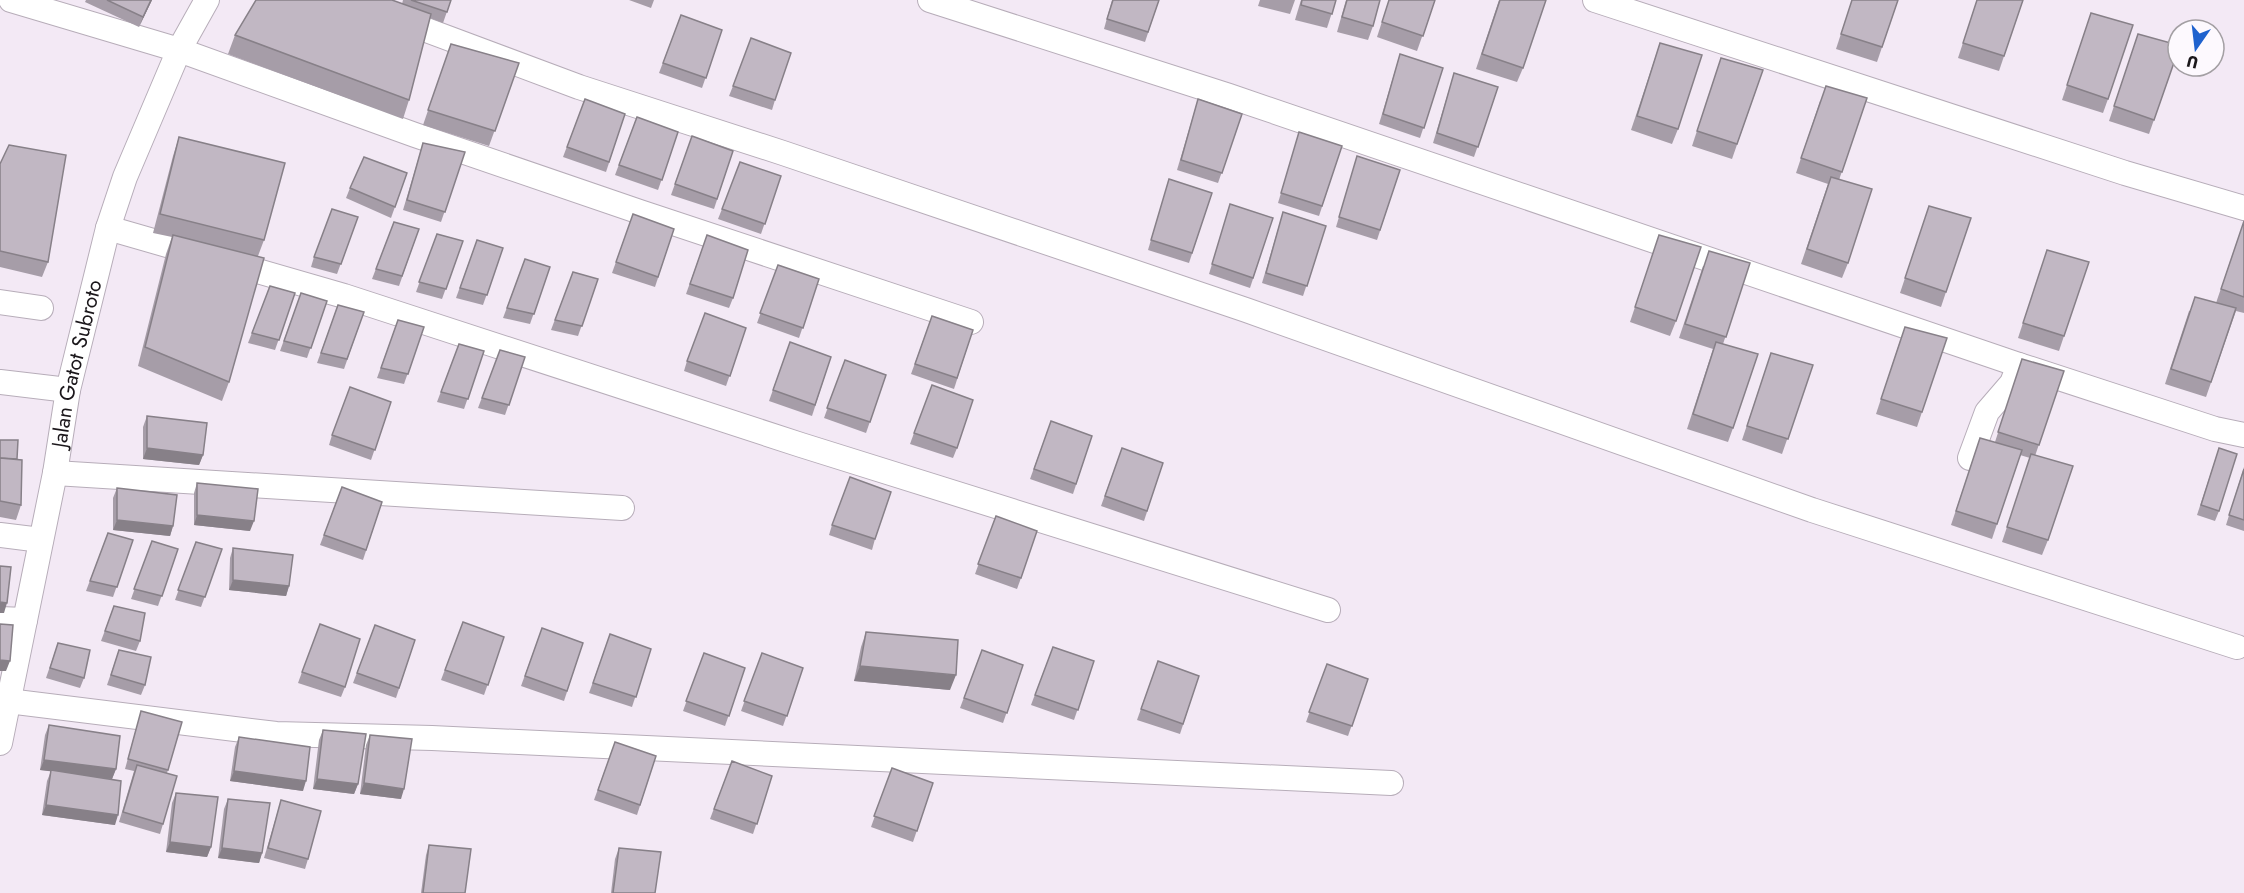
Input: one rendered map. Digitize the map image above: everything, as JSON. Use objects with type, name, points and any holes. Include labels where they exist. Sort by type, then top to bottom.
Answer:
[{"type":"street","points":[[11,0],[46,5],[640,213],[971,322]]},
{"type":"street","name":"Jalan Gatot Subroto","points":[[0,743],[55,473],[68,390],[108,228],[125,177],[179,50],[207,0]]},
{"type":"street","points":[[346,0],[579,87],[783,153],[1246,310],[1812,510],[2237,647]]},
{"type":"street","points":[[930,0],[1229,96],[2019,365],[2215,429],[2244,435]]},
{"type":"street","points":[[1595,0],[2114,169],[2244,208]]},
{"type":"street","points":[[108,228],[344,296],[801,445],[1328,610]]},
{"type":"street","points":[[0,302],[41,308]]},
{"type":"street","points":[[1970,458],[1987,412],[2006,392],[2019,365]]},
{"type":"street","points":[[0,382],[68,390]]},
{"type":"street","points":[[55,473],[622,508]]},
{"type":"street","points":[[0,535],[41,540]]},
{"type":"street","points":[[0,619],[24,620]]},
{"type":"street","points":[[8,701],[276,734],[432,738],[1391,783]]},
{"type":"building","points":[[107,0],[151,0],[143,17]]},
{"type":"building","points":[[256,0],[392,0],[431,14],[409,100],[235,35]]},
{"type":"building","points":[[411,0],[451,0],[447,12]]},
{"type":"building","points":[[1113,0],[1159,0],[1148,32],[1107,19]]},
{"type":"building","points":[[1302,0],[1336,0],[1332,14],[1301,5]]},
{"type":"building","points":[[1347,0],[1380,0],[1373,26],[1342,17]]},
{"type":"building","points":[[1389,0],[1435,0],[1423,36],[1382,22]]},
{"type":"building","points":[[1500,0],[1546,0],[1523,68],[1482,54]]},
{"type":"building","points":[[1852,0],[1898,0],[1882,47],[1841,34]]},
{"type":"building","points":[[1977,0],[2023,0],[2004,56],[1963,43]]},
{"type":"building","points":[[2091,13],[2133,25],[2108,99],[2067,85]]},
{"type":"building","points":[[681,15],[722,30],[706,78],[663,63]]},
{"type":"building","points":[[2138,34],[2166,42],[2166,78],[2169,78],[2154,120],[2114,106]]},
{"type":"building","points":[[751,38],[791,53],[775,100],[733,86]]},
{"type":"building","points":[[1660,43],[1702,55],[1678,129],[1637,116]]},
{"type":"building","points":[[451,44],[519,63],[495,131],[428,110]]},
{"type":"building","points":[[1400,54],[1443,68],[1424,128],[1383,114]]},
{"type":"building","points":[[1721,58],[1763,70],[1737,144],[1697,131]]},
{"type":"building","points":[[1454,73],[1498,87],[1478,147],[1437,133]]},
{"type":"building","points":[[1826,86],[1867,98],[1842,172],[1801,158]]},
{"type":"building","points":[[585,99],[625,114],[609,162],[567,147]]},
{"type":"building","points":[[1198,99],[1242,114],[1222,173],[1181,160]]},
{"type":"building","points":[[637,117],[678,132],[662,180],[619,165]]},
{"type":"building","points":[[1299,132],[1342,146],[1322,206],[1281,193]]},
{"type":"building","points":[[692,136],[733,151],[717,199],[675,184]]},
{"type":"building","points":[[179,137],[285,163],[264,240],[160,214]]},
{"type":"building","points":[[423,143],[465,152],[445,212],[407,200]]},
{"type":"building","points":[[9,145],[66,155],[48,262],[0,251],[0,164]]},
{"type":"building","points":[[1357,156],[1400,170],[1380,230],[1339,217]]},
{"type":"building","points":[[364,157],[407,173],[395,207],[350,188]]},
{"type":"building","points":[[740,162],[781,176],[765,224],[722,209]]},
{"type":"building","points":[[1831,177],[1872,189],[1848,263],[1807,249]]},
{"type":"building","points":[[1169,179],[1212,193],[1192,253],[1151,240]]},
{"type":"building","points":[[1230,204],[1273,218],[1253,278],[1212,264]]},
{"type":"building","points":[[1929,206],[1971,218],[1946,292],[1905,278]]},
{"type":"building","points":[[332,209],[358,217],[341,264],[314,257]]},
{"type":"building","points":[[1283,212],[1326,226],[1307,286],[1266,273]]},
{"type":"building","points":[[633,214],[674,229],[658,277],[616,262]]},
{"type":"building","points":[[2244,221],[2244,297],[2221,289]]},
{"type":"building","points":[[394,222],[419,229],[402,276],[376,269]]},
{"type":"building","points":[[437,234],[463,241],[446,289],[419,282]]},
{"type":"building","points":[[173,235],[264,258],[229,382],[145,347]]},
{"type":"building","points":[[707,235],[748,250],[733,298],[690,284]]},
{"type":"building","points":[[1659,235],[1701,247],[1676,321],[1635,307]]},
{"type":"building","points":[[477,240],[503,248],[487,295],[460,288]]},
{"type":"building","points":[[2047,250],[2089,262],[2064,336],[2023,323]]},
{"type":"building","points":[[1709,251],[1750,263],[1726,337],[1685,324]]},
{"type":"building","points":[[525,259],[550,267],[534,314],[507,308]]},
{"type":"building","points":[[778,265],[819,279],[803,328],[760,313]]},
{"type":"building","points":[[573,272],[598,279],[582,326],[555,320]]},
{"type":"building","points":[[270,286],[295,293],[279,340],[252,333]]},
{"type":"building","points":[[301,293],[327,301],[311,348],[284,341]]},
{"type":"building","points":[[2195,297],[2236,308],[2211,382],[2171,369]]},
{"type":"building","points":[[338,305],[364,312],[347,359],[321,353]]},
{"type":"building","points":[[705,313],[746,328],[730,376],[687,361]]},
{"type":"building","points":[[932,316],[973,330],[957,378],[915,364]]},
{"type":"building","points":[[398,320],[424,327],[408,374],[381,368]]},
{"type":"building","points":[[1905,327],[1947,338],[1922,412],[1881,399]]},
{"type":"building","points":[[790,342],[831,357],[815,405],[773,390]]},
{"type":"building","points":[[1716,342],[1758,354],[1733,428],[1693,414]]},
{"type":"building","points":[[459,344],[484,351],[468,399],[441,392]]},
{"type":"building","points":[[500,350],[525,357],[509,405],[482,398]]},
{"type":"building","points":[[1771,353],[1813,365],[1788,439],[1747,426]]},
{"type":"building","points":[[2022,359],[2064,371],[2039,445],[1998,432]]},
{"type":"building","points":[[845,360],[886,375],[870,422],[827,408]]},
{"type":"building","points":[[932,385],[973,400],[957,448],[914,433]]},
{"type":"building","points":[[350,387],[391,402],[375,450],[332,435]]},
{"type":"building","points":[[147,416],[207,423],[203,455],[147,448]]},
{"type":"building","points":[[1051,421],[1092,436],[1076,484],[1034,469]]},
{"type":"building","points":[[1980,438],[2022,450],[1997,524],[1956,511]]},
{"type":"building","points":[[0,440],[18,440],[17,459],[0,458]]},
{"type":"building","points":[[1122,448],[1163,463],[1147,511],[1105,496]]},
{"type":"building","points":[[2219,448],[2237,454],[2219,511],[2201,505]]},
{"type":"building","points":[[2031,454],[2073,466],[2048,540],[2007,527]]},
{"type":"building","points":[[0,458],[22,460],[21,505],[0,501]]},
{"type":"building","points":[[2244,469],[2244,520],[2229,515]]},
{"type":"building","points":[[850,477],[891,492],[875,539],[832,525]]},
{"type":"building","points":[[197,483],[258,489],[254,521],[197,515]]},
{"type":"building","points":[[342,487],[382,502],[366,550],[324,535]]},
{"type":"building","points":[[117,488],[177,495],[173,526],[117,520]]},
{"type":"building","points":[[996,516],[1037,531],[1021,578],[978,564]]},
{"type":"building","points":[[108,533],[133,540],[117,587],[90,581]]},
{"type":"building","points":[[152,541],[178,549],[162,596],[134,589]]},
{"type":"building","points":[[196,542],[222,549],[205,597],[178,590]]},
{"type":"building","points":[[233,548],[293,555],[289,586],[233,580]]},
{"type":"building","points":[[0,566],[11,567],[7,603],[0,602]]},
{"type":"building","points":[[114,606],[145,613],[140,641],[105,631]]},
{"type":"building","points":[[463,622],[504,637],[488,685],[445,670]]},
{"type":"building","points":[[0,624],[13,625],[10,661],[0,660]]},
{"type":"building","points":[[320,624],[360,639],[345,687],[302,672]]},
{"type":"building","points":[[375,625],[415,640],[399,688],[357,673]]},
{"type":"building","points":[[542,628],[583,643],[567,691],[525,676]]},
{"type":"building","points":[[866,632],[958,640],[956,675],[860,666]]},
{"type":"building","points":[[610,634],[651,649],[636,697],[593,683]]},
{"type":"building","points":[[58,643],[90,650],[84,678],[50,668]]},
{"type":"building","points":[[1053,647],[1094,661],[1078,710],[1035,695]]},
{"type":"building","points":[[119,650],[151,657],[145,685],[111,675]]},
{"type":"building","points":[[982,650],[1023,665],[1007,713],[964,698]]},
{"type":"building","points":[[704,653],[745,668],[729,716],[686,701]]},
{"type":"building","points":[[762,653],[803,668],[787,716],[744,701]]},
{"type":"building","points":[[1158,661],[1199,676],[1183,724],[1141,709]]},
{"type":"building","points":[[1327,664],[1368,679],[1352,726],[1309,712]]},
{"type":"building","points":[[141,711],[182,722],[168,770],[128,759]]},
{"type":"building","points":[[49,725],[120,736],[116,769],[44,760]]},
{"type":"building","points":[[323,730],[366,734],[358,784],[317,779]]},
{"type":"building","points":[[370,735],[412,739],[404,789],[364,783]]},
{"type":"building","points":[[239,737],[310,747],[306,781],[234,771]]},
{"type":"building","points":[[615,742],[656,756],[640,805],[598,790]]},
{"type":"building","points":[[732,761],[772,776],[757,824],[714,809]]},
{"type":"building","points":[[137,765],[177,776],[163,824],[123,812]]},
{"type":"building","points":[[892,768],[933,783],[917,831],[874,816]]},
{"type":"building","points":[[51,770],[121,781],[118,815],[46,805]]},
{"type":"building","points":[[176,793],[218,797],[211,847],[170,842]]},
{"type":"building","points":[[228,799],[270,803],[262,853],[222,848]]},
{"type":"building","points":[[281,800],[321,811],[308,859],[268,848]]},
{"type":"building","points":[[429,845],[471,849],[465,893],[423,893]]},
{"type":"building","points":[[619,848],[661,852],[655,893],[613,893]]}]
